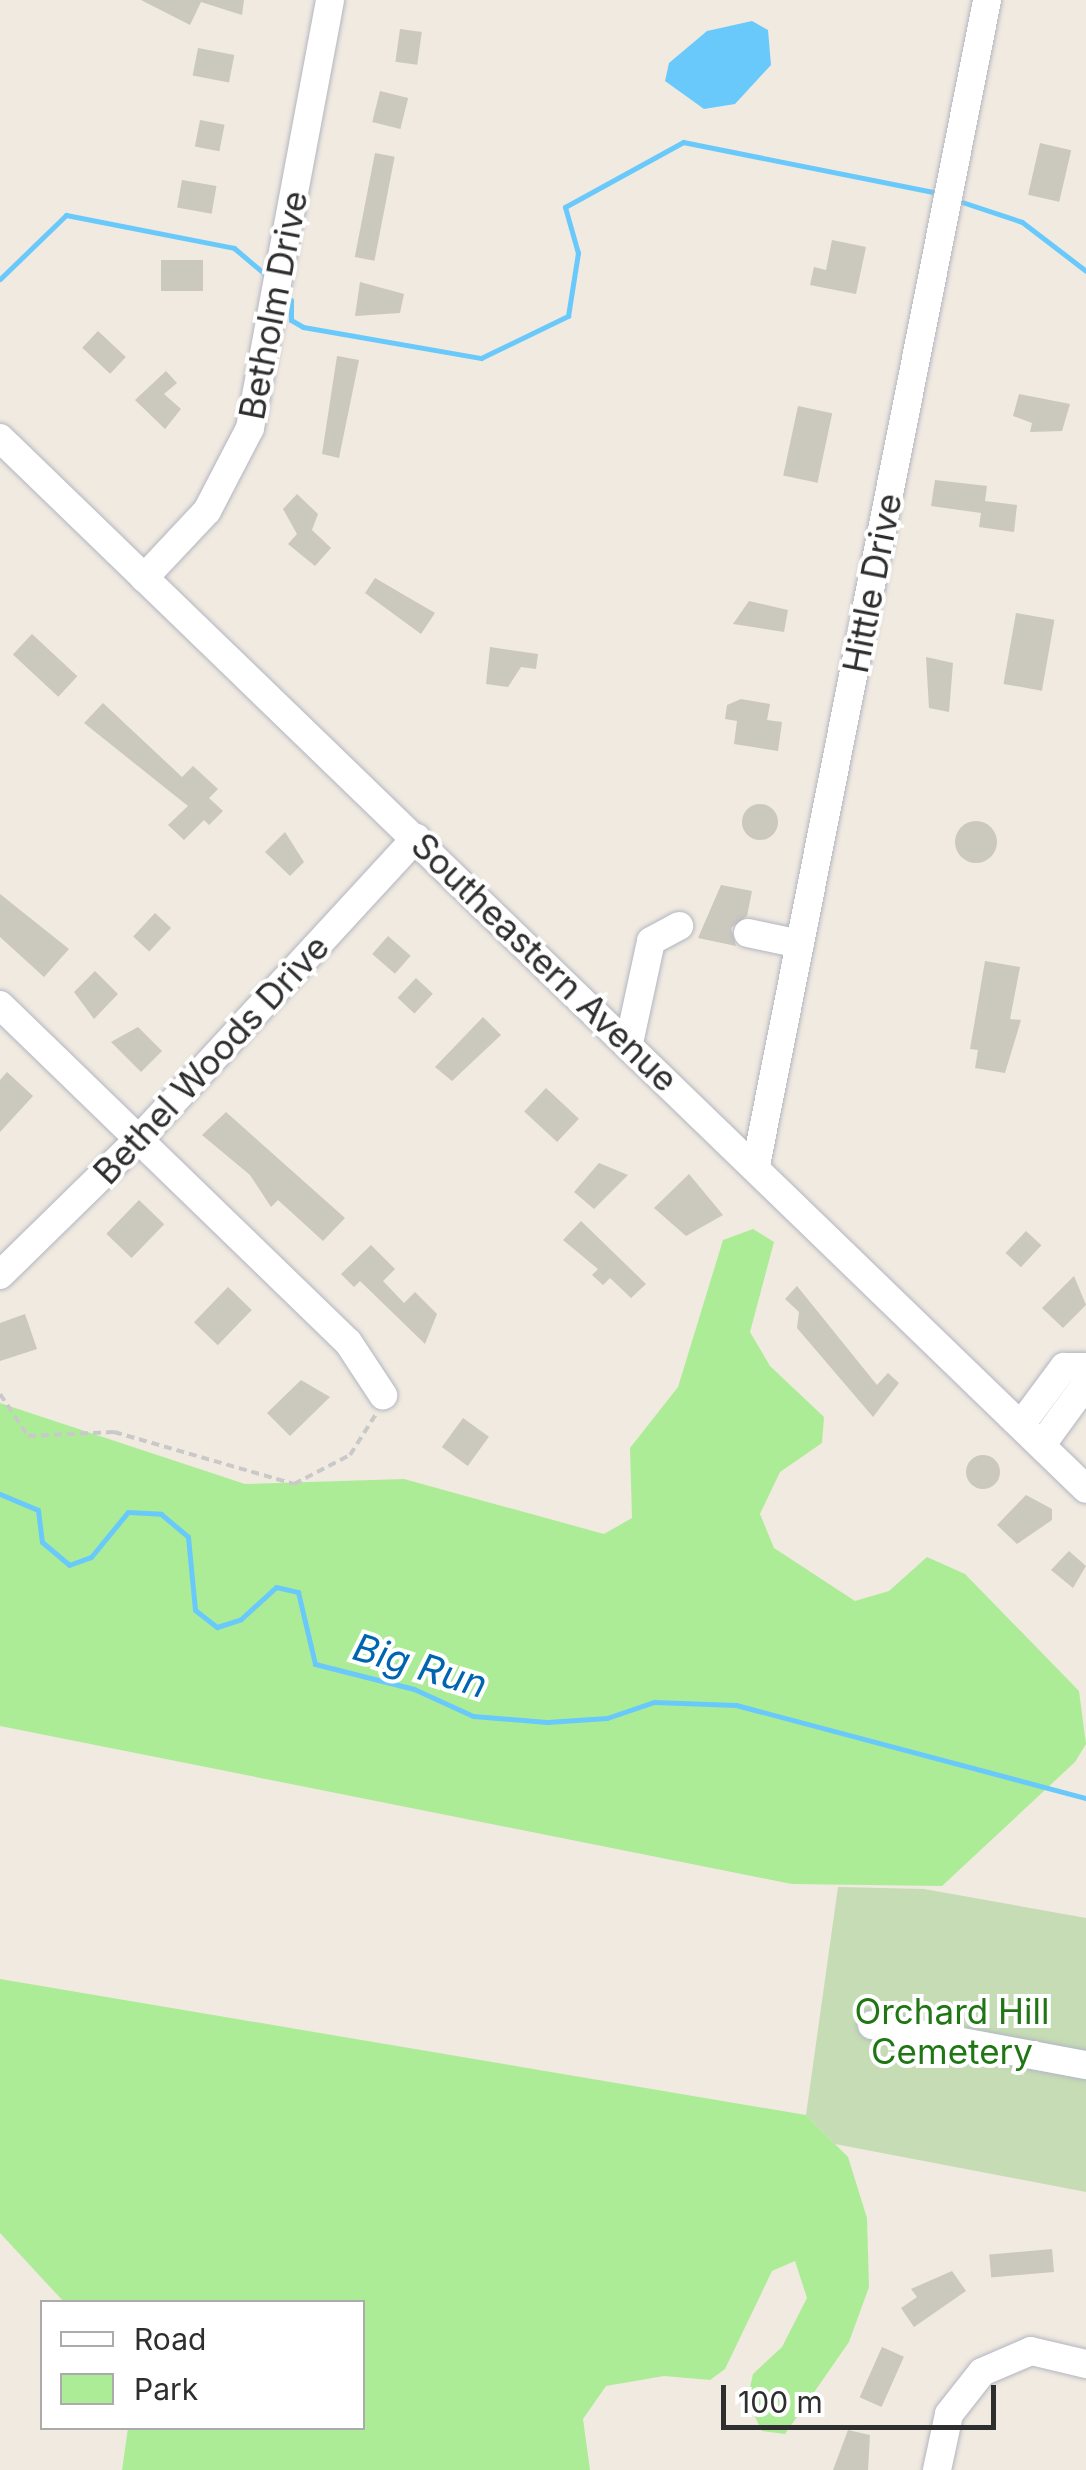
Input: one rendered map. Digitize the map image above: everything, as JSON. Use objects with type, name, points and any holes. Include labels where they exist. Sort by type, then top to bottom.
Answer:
[{"type":"street","name":"Betholm Drive","points":[[144,578],[207,511],[250,428],[330,0]]},
{"type":"street","name":"Hittle Drive","points":[[756,1166],[987,0]]},
{"type":"street","name":"Southeastern Avenue","points":[[0,438],[1023,1422],[1086,1489]]},
{"type":"street","name":"Bethel Woods Drive","points":[[0,1275],[140,1138],[416,838]]},
{"type":"street","points":[[629,1042],[650,941],[679,926]]},
{"type":"street","points":[[748,933],[800,944]]},
{"type":"street","points":[[0,1004],[348,1342],[383,1395]]},
{"type":"street","points":[[1023,1422],[1064,1367],[1086,1367]]},
{"type":"street","points":[[1043,1443],[1086,1384]]},
{"type":"street","points":[[872,2025],[1086,2065]]},
{"type":"street","points":[[937,2470],[953,2407],[982,2372],[1031,2351],[1076,2359]]},
{"type":"path","points":[[0,1394],[28,1436],[114,1432],[294,1484],[350,1455],[383,1395]]},
{"type":"green space","points":[[753,1229],[774,1242],[750,1332],[770,1366],[824,1417],[822,1443],[780,1472],[760,1514],[774,1548],[855,1601],[889,1591],[927,1557],[965,1574],[1079,1691],[1086,1744],[1075,1762],[942,1886],[792,1884],[0,1726],[0,1403],[245,1484],[404,1479],[604,1534],[632,1518],[630,1448],[678,1387],[723,1240]]},
{"type":"green space","name":"Orchard Hill Cemetery","points":[[838,1887],[924,1889],[1086,1918],[1086,2192],[835,2144],[806,2115]]},
{"type":"green space","points":[[0,1979],[806,2115],[848,2157],[867,2218],[869,2287],[849,2342],[785,2434],[762,2431],[747,2401],[753,2374],[782,2347],[807,2298],[795,2261],[772,2271],[725,2369],[710,2380],[664,2376],[606,2386],[583,2419],[590,2470],[122,2470],[128,2430],[365,2430],[365,2300],[62,2300],[0,2233]]},
{"type":"water","points":[[752,21],[768,30],[771,65],[735,104],[704,109],[665,81],[669,63],[707,31]]},
{"type":"building","points":[[141,0],[244,0],[242,15],[201,2],[190,25]]},
{"type":"building","points":[[400,29],[422,32],[417,65],[395,62]]},
{"type":"building","points":[[198,48],[234,55],[229,83],[193,75]]},
{"type":"building","points":[[380,91],[408,98],[400,129],[372,122]]},
{"type":"building","points":[[200,120],[225,125],[219,151],[195,147]]},
{"type":"building","points":[[1040,143],[1071,150],[1059,202],[1028,195]]},
{"type":"building","points":[[375,153],[395,157],[374,261],[355,257]]},
{"type":"building","points":[[182,180],[216,186],[212,214],[177,208]]},
{"type":"building","points":[[832,240],[866,247],[856,294],[810,285],[814,267],[826,270]]},
{"type":"building","points":[[161,260],[203,260],[203,291],[161,291]]},
{"type":"building","points":[[360,282],[404,294],[400,313],[355,316]]},
{"type":"building","points":[[98,331],[126,357],[110,374],[82,348]]},
{"type":"building","points":[[337,356],[359,360],[339,458],[322,454]]},
{"type":"building","points":[[166,371],[177,383],[164,394],[181,409],[165,429],[135,400]]},
{"type":"building","points":[[1019,394],[1070,404],[1062,431],[1030,432],[1032,423],[1013,416]]},
{"type":"building","points":[[798,406],[832,413],[817,483],[783,475]]},
{"type":"building","points":[[935,480],[987,486],[985,501],[1017,505],[1014,532],[979,527],[981,513],[931,506]]},
{"type":"building","points":[[297,494],[318,514],[312,530],[331,548],[315,566],[288,544],[297,534],[283,509]]},
{"type":"building","points":[[375,578],[435,613],[421,634],[365,593]]},
{"type":"building","points":[[749,601],[788,610],[784,632],[733,624]]},
{"type":"building","points":[[1016,613],[1054,620],[1042,691],[1003,684]]},
{"type":"building","points":[[32,634],[77,676],[58,697],[13,654]]},
{"type":"building","points":[[490,647],[538,654],[536,669],[521,667],[508,687],[486,684]]},
{"type":"building","points":[[926,657],[953,663],[949,712],[929,708]]},
{"type":"building","points":[[741,699],[770,704],[767,720],[782,722],[778,751],[734,744],[737,721],[725,719],[727,705]]},
{"type":"building","points":[[103,703],[182,777],[193,766],[218,789],[209,798],[223,811],[209,825],[204,820],[184,840],[168,825],[188,806],[84,723]]},
{"type":"building","points":[[760,804],[773,809],[778,822],[773,835],[760,840],[747,835],[742,822],[747,809]]},
{"type":"building","points":[[976,821],[991,827],[997,842],[991,857],[976,863],[961,857],[955,842],[961,827]]},
{"type":"building","points":[[285,832],[304,862],[290,876],[265,852]]},
{"type":"building","points":[[721,885],[752,891],[747,916],[731,928],[736,946],[698,938]]},
{"type":"building","points":[[0,894],[69,949],[44,977],[0,937]]},
{"type":"building","points":[[155,913],[171,928],[149,951],[133,936]]},
{"type":"building","points":[[388,936],[411,956],[395,974],[372,954]]},
{"type":"building","points":[[985,961],[1020,967],[1010,1019],[1021,1020],[1005,1073],[975,1068],[978,1050],[970,1049]]},
{"type":"building","points":[[95,971],[118,994],[94,1019],[74,992]]},
{"type":"building","points":[[416,978],[433,994],[414,1013],[398,998]]},
{"type":"building","points":[[483,1017],[501,1035],[452,1081],[435,1067]]},
{"type":"building","points":[[138,1027],[162,1051],[141,1072],[111,1042]]},
{"type":"building","points":[[7,1072],[33,1096],[0,1132],[0,1080]]},
{"type":"building","points":[[546,1088],[579,1119],[557,1142],[524,1111]]},
{"type":"building","points":[[226,1112],[345,1218],[323,1241],[278,1200],[271,1207],[250,1175],[202,1135]]},
{"type":"building","points":[[599,1163],[628,1175],[594,1209],[574,1192]]},
{"type":"building","points":[[689,1174],[723,1215],[686,1236],[654,1208]]},
{"type":"building","points":[[139,1200],[164,1224],[132,1258],[106,1234]]},
{"type":"building","points":[[581,1221],[646,1284],[631,1298],[610,1278],[603,1285],[592,1275],[598,1269],[563,1240]]},
{"type":"building","points":[[1026,1231],[1041,1245],[1021,1267],[1006,1253]]},
{"type":"building","points":[[371,1245],[395,1269],[383,1281],[404,1303],[415,1292],[437,1314],[425,1344],[360,1281],[354,1287],[341,1274]]},
{"type":"building","points":[[1074,1276],[1086,1305],[1063,1328],[1042,1308]]},
{"type":"building","points":[[797,1286],[877,1385],[888,1373],[899,1383],[873,1417],[797,1328],[799,1312],[785,1299]]},
{"type":"building","points":[[228,1287],[252,1310],[218,1345],[194,1322]]},
{"type":"building","points":[[25,1314],[37,1349],[0,1361],[0,1323]]},
{"type":"building","points":[[301,1380],[330,1397],[290,1436],[267,1413]]},
{"type":"building","points":[[463,1418],[489,1437],[468,1466],[442,1447]]},
{"type":"building","points":[[983,1455],[995,1460],[1000,1472],[995,1484],[983,1489],[971,1484],[966,1472],[971,1460]]},
{"type":"building","points":[[1026,1495],[1052,1509],[1052,1520],[1017,1544],[997,1525]]},
{"type":"building","points":[[1069,1551],[1086,1566],[1073,1588],[1051,1570]]},
{"type":"building","points":[[1052,2249],[1054,2272],[991,2277],[989,2254]]},
{"type":"building","points":[[952,2271],[966,2291],[914,2327],[901,2308],[917,2297],[911,2289]]},
{"type":"building","points":[[882,2347],[904,2357],[882,2407],[860,2397]]},
{"type":"building","points":[[848,2430],[870,2435],[868,2470],[833,2470]]},
{"type":"waterway","points":[[291,300],[291,320],[303,327],[481,358],[568,316],[578,253],[565,207],[683,142],[933,192]]},
{"type":"waterway","points":[[962,202],[1022,222],[1086,271]]},
{"type":"waterway","points":[[0,279],[66,215],[234,248],[266,275]]},
{"type":"waterway","name":"Big Run","points":[[0,1494],[38,1510],[42,1542],[69,1565],[91,1557],[128,1512],[161,1514],[188,1537],[195,1610],[217,1627],[241,1619],[276,1587],[298,1592],[315,1664],[414,1689],[473,1716],[547,1722],[607,1718],[654,1702],[736,1705],[1086,1798]]}]
